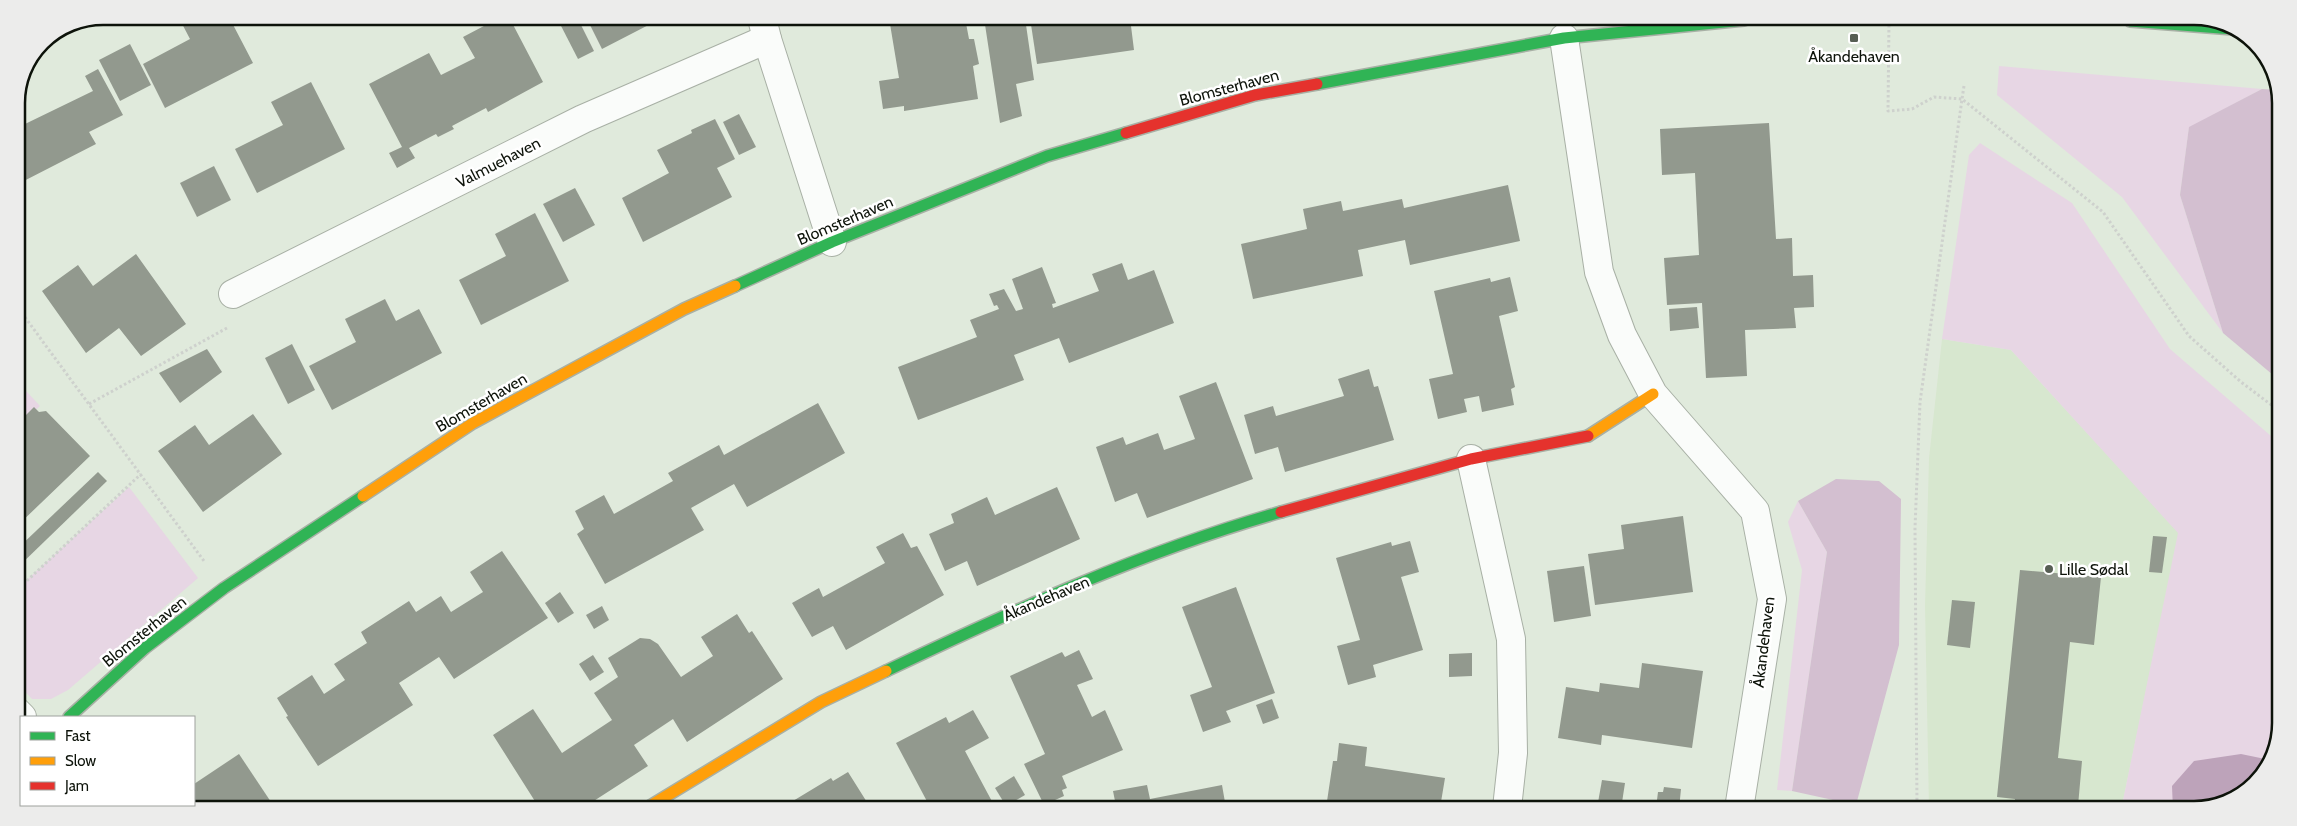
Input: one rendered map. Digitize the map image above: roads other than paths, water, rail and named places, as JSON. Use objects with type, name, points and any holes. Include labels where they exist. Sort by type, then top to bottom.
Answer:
[{"type":"street","name":"Blomsterhaven","points":[[70,716],[145,648],[224,588],[473,423],[684,309],[832,242],[1047,156],[1255,94],[1564,38],[1694,25]]},
{"type":"street","points":[[2187,25],[2209,27]]},
{"type":"street","name":"Valmuehaven","points":[[234,294],[764,28],[832,242]]},
{"type":"street","name":"Åkandehaven","points":[[1564,38],[1599,272],[1622,335],[1653,394],[1756,511],[1772,599],[1740,801]]},
{"type":"street","name":"Åkandehaven","points":[[658,801],[821,702],[976,628],[1115,569],[1225,528],[1471,459],[1587,437],[1653,394]]},
{"type":"street","points":[[1471,459],[1511,639],[1513,753],[1508,801]]},
{"type":"place","name":"Åkandehaven","points":[[1854,38]]},
{"type":"place","name":"Lille Sødal","points":[[2049,569]]}]
